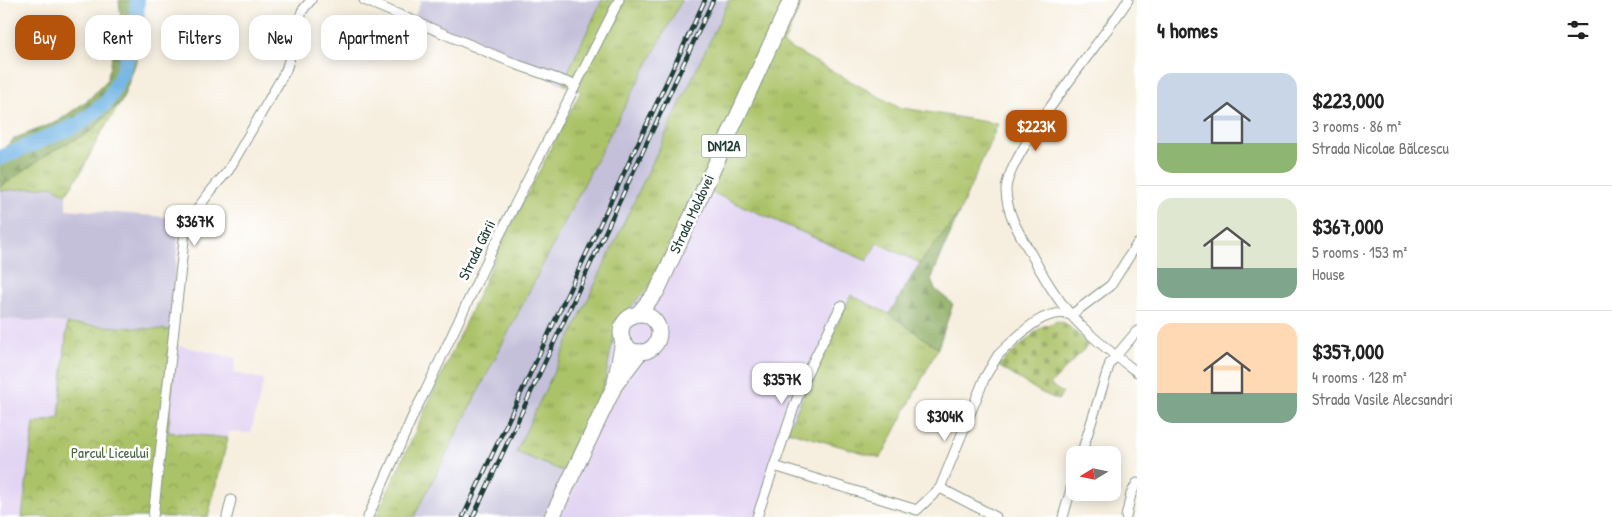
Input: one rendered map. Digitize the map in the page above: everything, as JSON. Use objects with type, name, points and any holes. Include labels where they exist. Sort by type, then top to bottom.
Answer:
[{"type":"main road","name":"Strada Moldovei","points":[[638,314],[656,291],[791,0]]},
{"type":"main road","name":"Strada Moldovei","points":[[654,321],[656,291]]},
{"type":"main road","points":[[552,517],[615,385],[640,352],[652,347],[657,341],[659,331],[654,321],[647,315],[638,314],[624,322],[621,332],[623,342],[615,385]]},
{"type":"main road","points":[[623,342],[632,350],[640,352]]},
{"type":"street","points":[[153,517],[186,230],[189,222],[217,183],[228,172],[286,70],[302,11],[311,0]]},
{"type":"street","points":[[364,0],[518,65],[576,85]]},
{"type":"street","name":"Strada Gării","points":[[368,517],[415,411],[497,239],[620,0]]},
{"type":"street","points":[[1128,0],[1041,122],[1014,165],[1006,188],[1008,205],[1017,228],[1044,276],[1071,315],[1116,357],[1137,372]]},
{"type":"street","points":[[1071,315],[1111,285],[1137,244]]},
{"type":"street","points":[[756,517],[805,377],[840,306]]},
{"type":"street","points":[[774,466],[917,514],[940,488],[985,377],[993,362],[1044,317],[1059,312],[1071,315]]},
{"type":"street","points":[[1084,446],[1110,362],[1137,331]]},
{"type":"street","points":[[1126,517],[1131,494],[1137,483]]},
{"type":"street","points":[[940,488],[996,517]]},
{"type":"street","points":[[227,517],[231,500]]},
{"type":"street","points":[[1062,517],[1067,501]]},
{"type":"shaded area","points":[[421,0],[602,0],[562,84],[427,24],[427,15],[415,15]]},
{"type":"shaded area","points":[[682,0],[729,0],[516,452],[565,472],[544,517],[414,517],[603,147]]},
{"type":"shaded area","points":[[53,186],[66,194],[66,209],[179,218],[172,330],[0,319],[0,191]]},
{"type":"shaded area","points":[[697,186],[866,260],[876,243],[920,263],[889,314],[851,295],[787,431],[757,517],[544,517],[604,386],[616,326],[625,313],[649,287]]},
{"type":"shaded area","points":[[0,319],[67,324],[59,418],[34,423],[22,517],[0,517]]},
{"type":"shaded area","points":[[176,345],[236,358],[234,373],[264,379],[251,433],[229,432],[228,438],[168,432]]},
{"type":"green space","points":[[119,0],[144,0],[143,15],[121,15]]},
{"type":"green space","points":[[602,0],[682,0],[603,147],[414,517],[376,517],[502,243],[581,91],[562,84]]},
{"type":"green space","points":[[729,0],[803,0],[783,44],[898,107],[998,124],[959,213],[920,263],[877,243],[867,261],[697,186],[649,287],[625,313],[616,326],[604,386],[565,472],[516,452]]},
{"type":"green space","points":[[112,60],[137,60],[122,101],[90,132],[54,150],[0,187],[0,152],[15,138],[57,122],[89,99],[107,80]]},
{"type":"green space","points":[[122,101],[100,135],[81,172],[66,194],[52,186],[0,191],[0,186],[54,150],[90,132]]},
{"type":"green space","points":[[959,213],[931,280],[935,289],[953,304],[938,348],[889,314],[920,263]]},
{"type":"green space","points":[[851,295],[889,314],[938,348],[881,458],[787,431]]},
{"type":"green space","points":[[1058,321],[1065,323],[1089,344],[1050,385],[1063,393],[1058,400],[1040,392],[998,366],[1041,327]]},
{"type":"green space","name":"Parcul Liceului","points":[[67,324],[172,330],[176,345],[168,432],[228,438],[208,517],[22,517],[34,423],[59,418]]},
{"type":"waterway","points":[[0,158],[79,124],[107,102],[122,74],[137,23],[137,0]]},
{"type":"railway","points":[[463,517],[705,0]]},
{"type":"railway","points":[[473,517],[713,0]]}]
